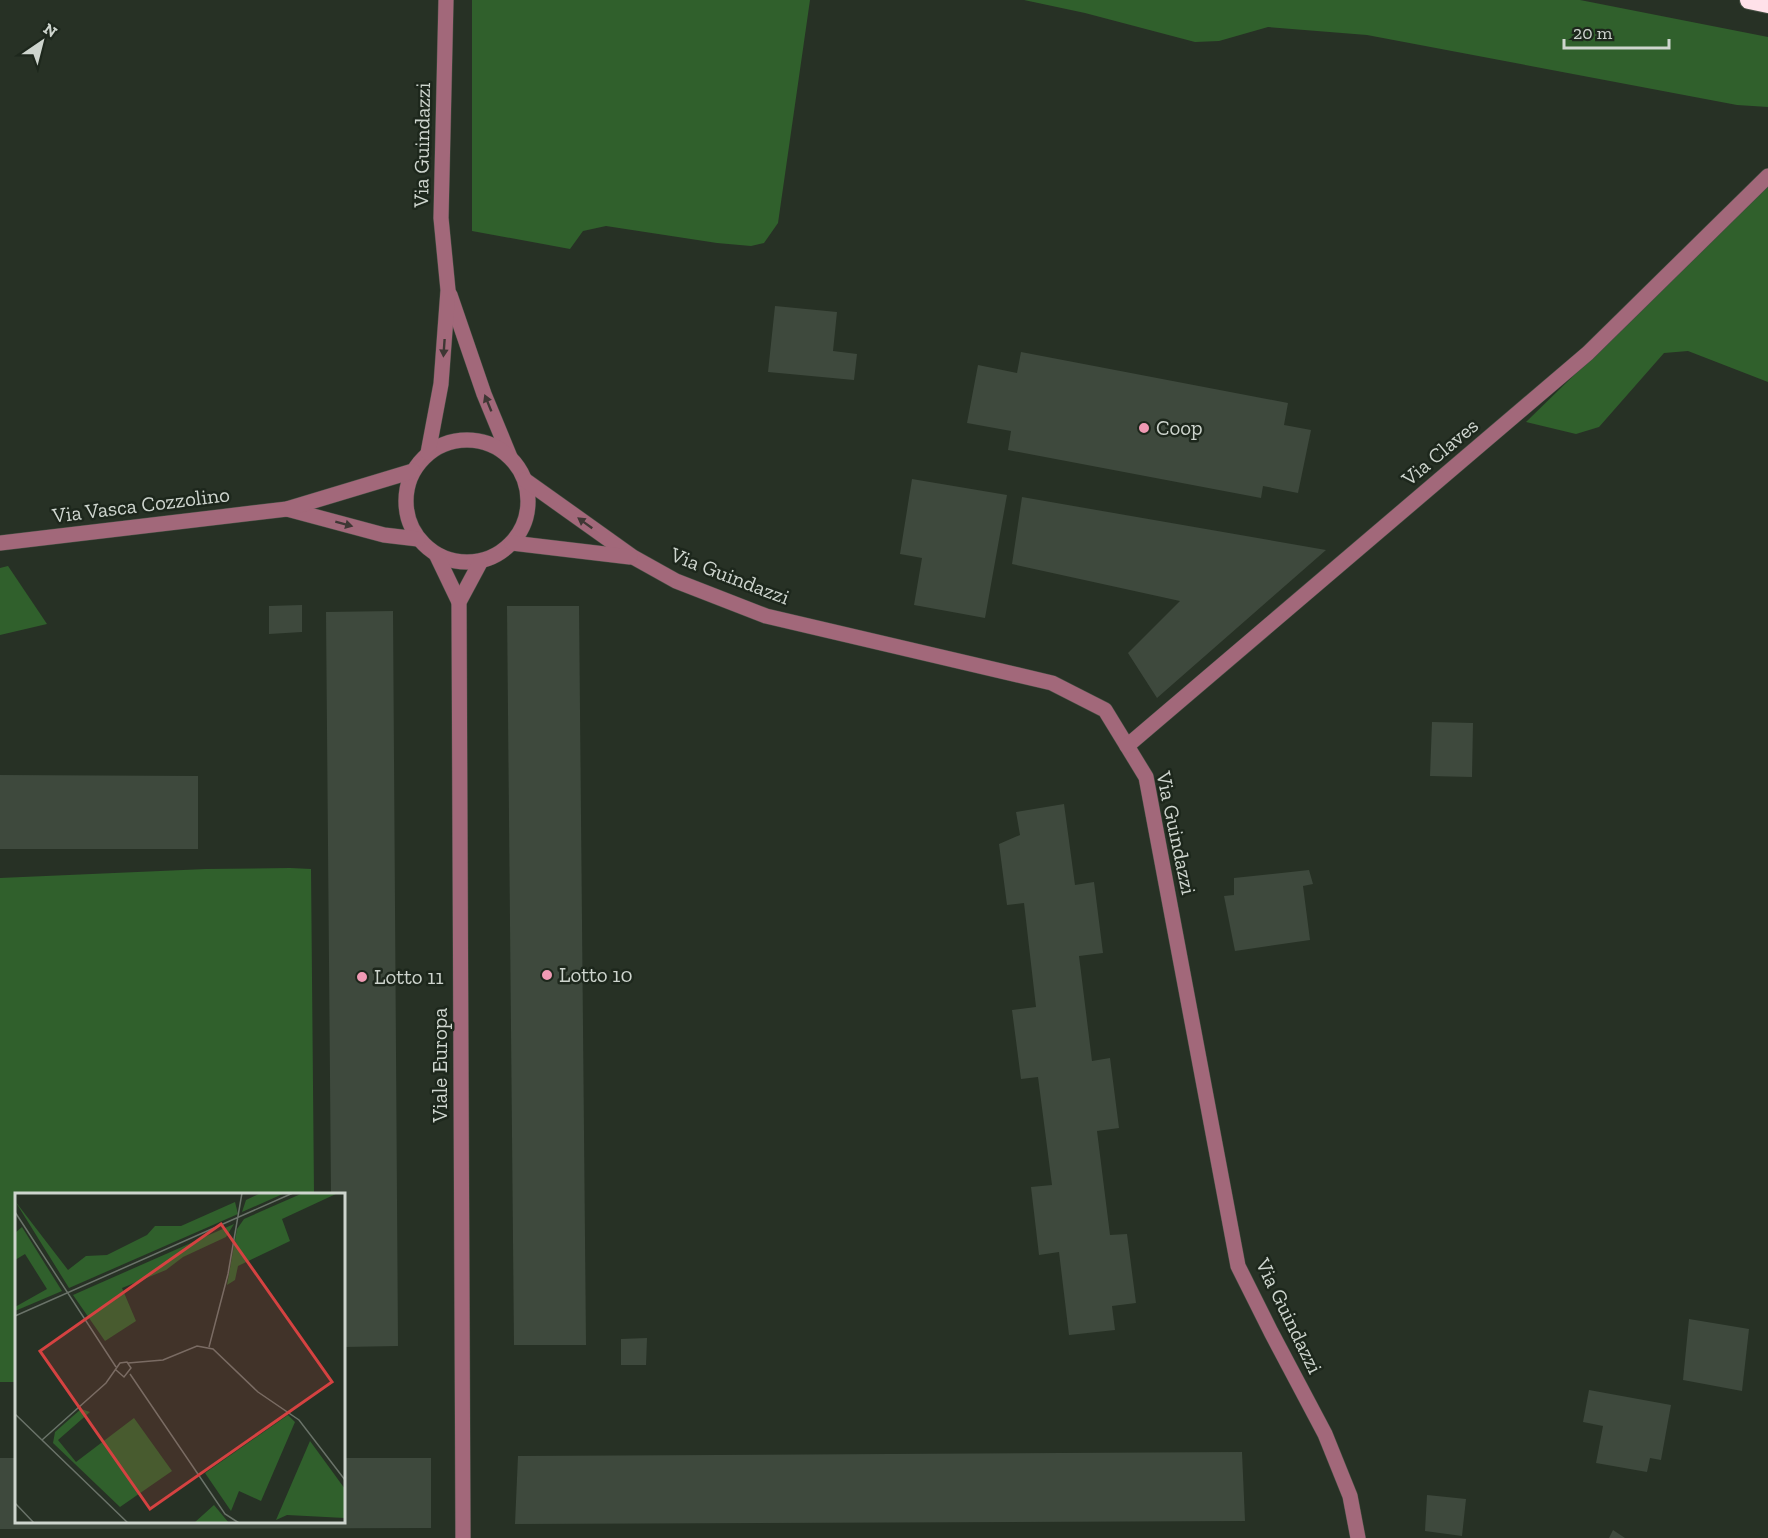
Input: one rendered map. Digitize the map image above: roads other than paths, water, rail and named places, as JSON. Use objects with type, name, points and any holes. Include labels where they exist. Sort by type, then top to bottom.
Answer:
[{"type":"highway","points":[[1749,0],[1768,4]]},
{"type":"street","name":"Via Guindazzi","points":[[429,453],[441,384],[448,290],[441,218],[446,0]]},
{"type":"street","name":"Via Claves","points":[[1127,746],[1588,353],[1768,176]]},
{"type":"street","name":"Via Guindazzi","points":[[448,290],[484,394],[510,457]]},
{"type":"street","points":[[470,440],[491,445],[510,457],[525,480],[528,497],[527,513],[522,529],[512,543],[498,555],[481,561],[458,562],[436,554],[418,539],[408,517],[406,494],[413,471],[429,453],[448,442],[470,440]]},
{"type":"street","name":"Via Vasca Cozzolino","points":[[0,543],[287,509],[413,471]]},
{"type":"street","name":"Via Guindazzi","points":[[525,480],[633,557],[676,581],[766,616],[1052,683],[1105,710],[1146,777],[1238,1266],[1270,1332],[1325,1434],[1350,1496],[1358,1538]]},
{"type":"street","name":"Via Vasca Cozzolino","points":[[287,509],[384,535],[418,539]]},
{"type":"street","points":[[512,543],[633,557]]},
{"type":"street","points":[[436,554],[459,602]]},
{"type":"street","name":"Viale Europa","points":[[463,1538],[459,602],[481,561]]},
{"type":"place","name":"Coop","points":[[1144,428]]},
{"type":"place","name":"Lotto 10","points":[[547,975]]},
{"type":"place","name":"Lotto 11","points":[[362,977]]}]
